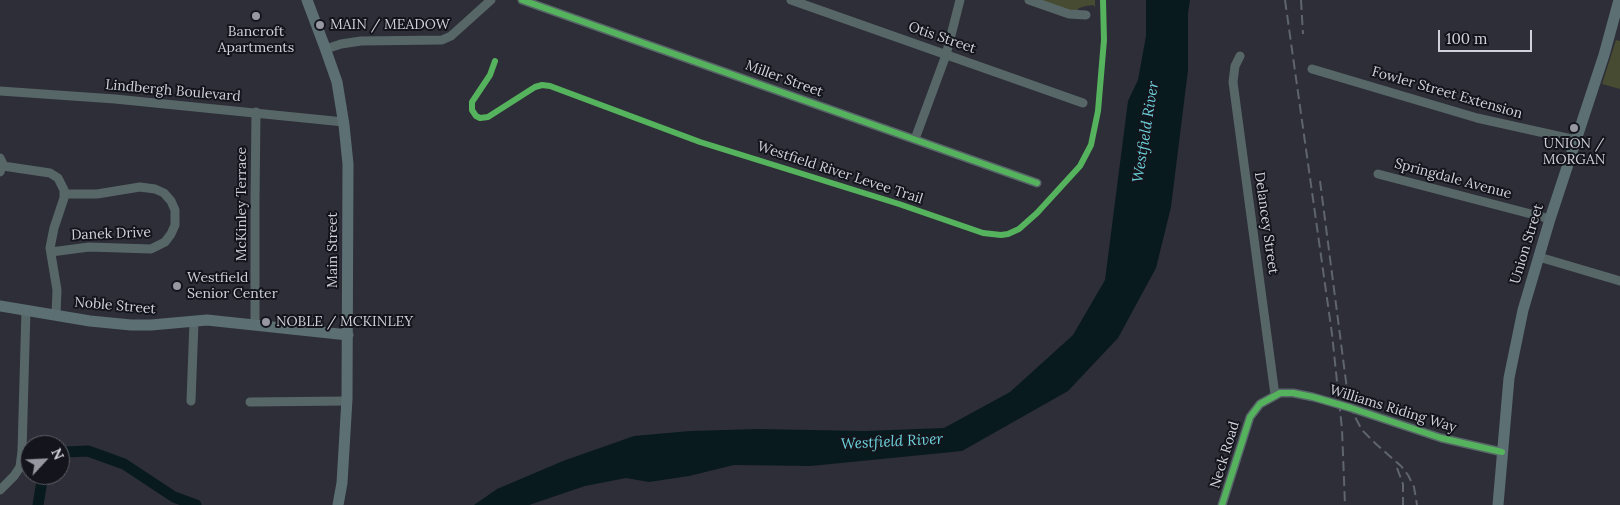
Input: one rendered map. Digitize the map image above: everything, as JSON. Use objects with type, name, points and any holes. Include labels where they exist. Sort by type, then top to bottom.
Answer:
[{"type":"main road","name":"Main Street","points":[[307,0],[326,49],[339,92],[348,164],[347,401],[343,474],[338,505]]},
{"type":"main road","name":"Union Street","points":[[1498,505],[1510,378],[1523,310],[1550,219],[1604,55],[1619,0]]},
{"type":"main road","name":"Noble Street","points":[[0,306],[131,325],[207,320],[348,335]]},
{"type":"street","points":[[326,49],[341,44],[361,41],[445,39],[491,0]]},
{"type":"street","name":"Miller Street","points":[[522,0],[1037,182]]},
{"type":"street","name":"Otis Street","points":[[791,0],[1084,103]]},
{"type":"street","points":[[916,139],[946,54],[960,0]]},
{"type":"street","points":[[1029,0],[1069,14],[1086,16]]},
{"type":"street","name":"Delancey Street","points":[[1240,56],[1235,66],[1233,82],[1275,395]]},
{"type":"street","name":"Fowler Street Extension","points":[[1312,69],[1478,118],[1576,140]]},
{"type":"street","name":"Lindbergh Boulevard","points":[[0,91],[115,99],[344,122]]},
{"type":"street","name":"McKinley Terrace","points":[[255,325],[256,112]]},
{"type":"street","points":[[1,165],[50,173],[61,182],[64,194],[52,235],[50,252],[58,290],[56,315]]},
{"type":"street","name":"Springdale Avenue","points":[[1378,174],[1550,219]]},
{"type":"street","name":"Danek Drive","points":[[50,252],[89,248],[151,249],[165,242],[172,234],[175,225],[175,210],[171,201],[164,193],[155,188],[140,187],[97,194],[64,194]]},
{"type":"street","points":[[1539,257],[1620,281]]},
{"type":"street","points":[[0,490],[14,476],[20,466],[26,310]]},
{"type":"street","points":[[191,401],[194,322]]},
{"type":"street","name":"Williams Riding Way","points":[[1275,395],[1293,393],[1312,397],[1441,438],[1502,452]]},
{"type":"street","name":"Neck Road","points":[[1222,505],[1250,417],[1260,404],[1275,395]]},
{"type":"street","points":[[250,402],[347,401]]},
{"type":"green space","points":[[1039,0],[1095,0],[1095,7],[1093,5],[1079,8],[1075,13]]},
{"type":"green space","points":[[1616,40],[1620,41],[1620,89],[1602,84]]},
{"type":"water","name":"Westfield River","points":[[1146,0],[1190,0],[1188,13],[1188,70],[1171,207],[1156,268],[1118,338],[1068,391],[962,451],[811,466],[734,465],[689,476],[649,482],[626,478],[585,486],[529,505],[474,505],[497,489],[563,461],[634,436],[690,431],[758,429],[865,431],[944,428],[1010,392],[1073,335],[1105,280],[1128,101],[1138,80],[1146,36]]},
{"type":"waterway","points":[[70,452],[88,451],[124,464],[174,497],[196,505]]},
{"type":"waterway","points":[[38,505],[41,485]]},
{"type":"railway","points":[[1285,0],[1332,334],[1342,429],[1345,505]]},
{"type":"railway","points":[[1301,0],[1303,34]]},
{"type":"railway","points":[[1320,181],[1348,397],[1354,415],[1362,430],[1401,466],[1408,475],[1414,487],[1417,505]]},
{"type":"railway","points":[[1397,468],[1403,484],[1403,505]]},
{"type":"cycle path","points":[[522,0],[1037,183]]},
{"type":"cycle path","name":"Westfield River Levee Trail","points":[[495,61],[490,75],[472,102],[472,110],[480,118],[488,117],[535,87],[542,85],[550,86],[700,142],[899,204],[983,233],[1001,235],[1019,229],[1037,213],[1080,166],[1091,145],[1098,111],[1104,40],[1103,0]]},
{"type":"cycle path","points":[[1222,505],[1250,417],[1260,404],[1280,393],[1293,393],[1313,397],[1441,438],[1502,452]]},
{"type":"place","name":"Bancroft Apartments","points":[[256,16]]},
{"type":"place","name":"MAIN / MEADOW","points":[[320,25]]},
{"type":"place","name":"UNION / MORGAN","points":[[1574,128]]},
{"type":"place","name":"Westfield Senior Center","points":[[177,286]]},
{"type":"place","name":"NOBLE / MCKINLEY","points":[[266,322]]}]
